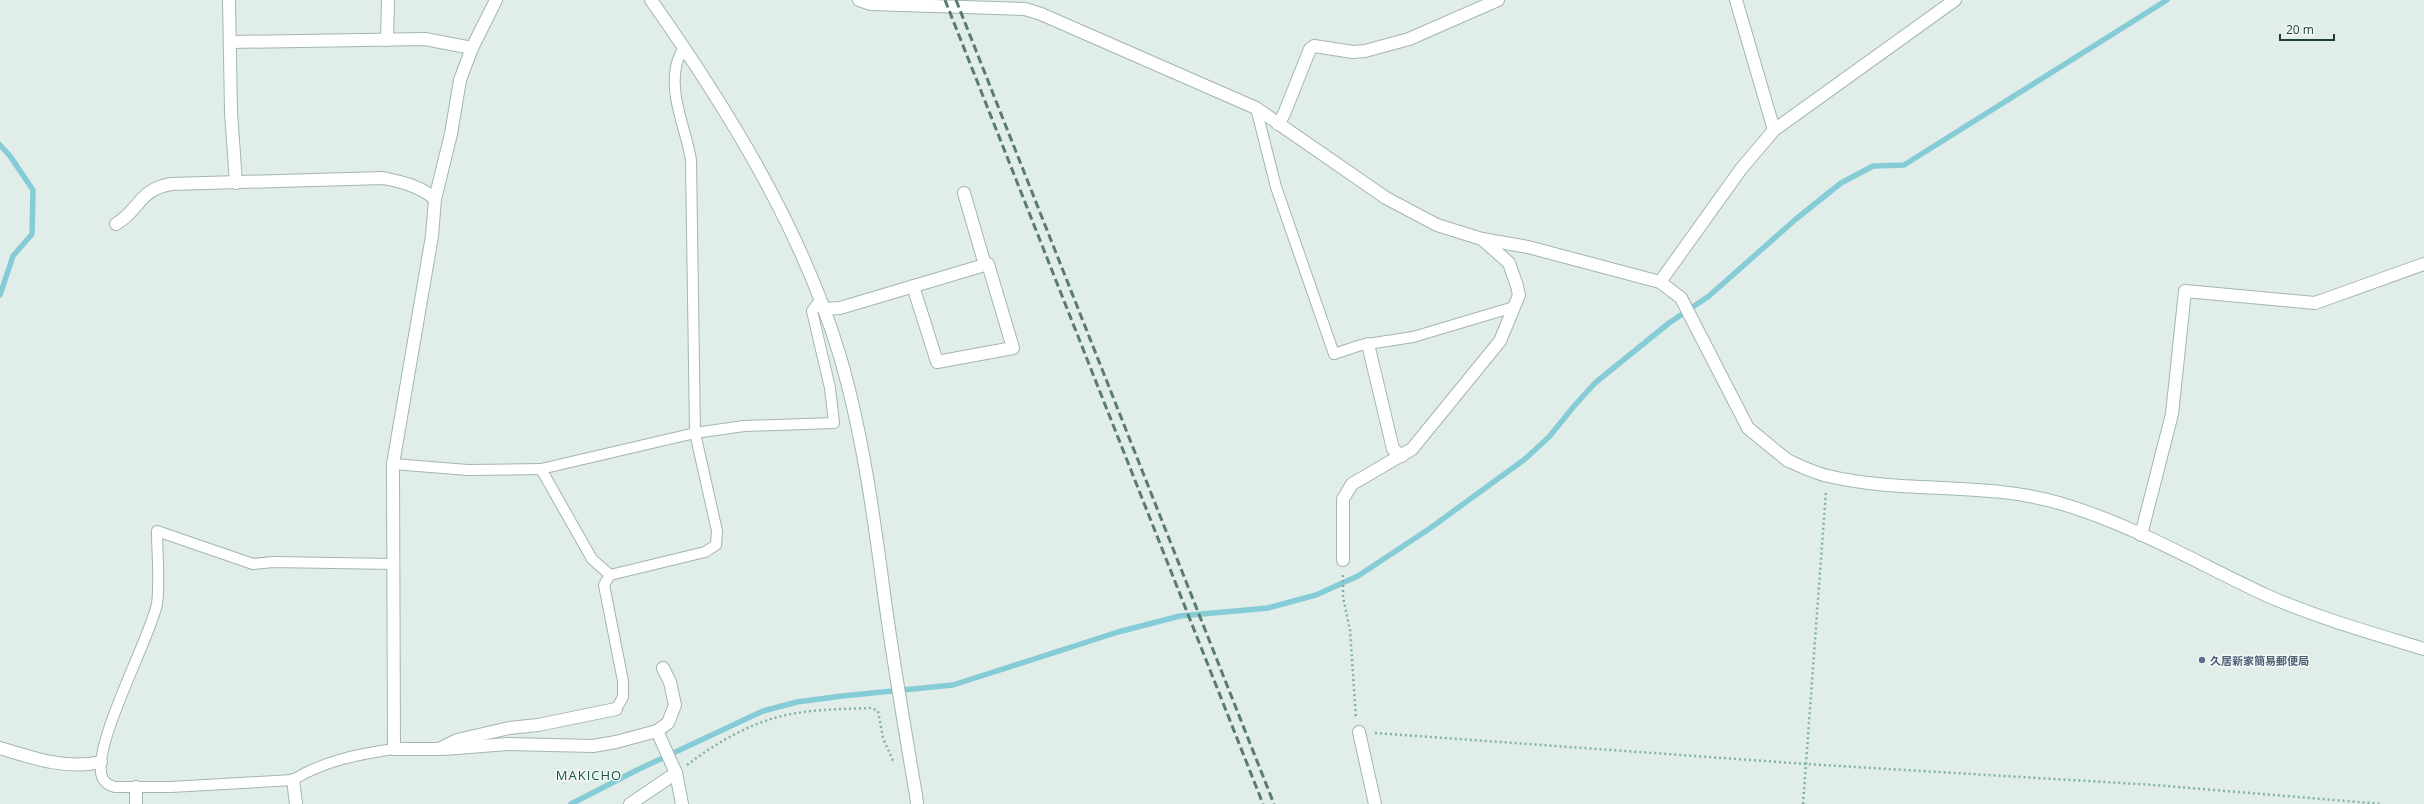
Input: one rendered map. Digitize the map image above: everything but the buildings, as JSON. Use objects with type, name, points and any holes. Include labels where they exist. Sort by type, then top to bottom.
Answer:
[{"type":"street","points":[[229,0],[231,42],[231,112],[236,183]]},
{"type":"street","points":[[387,40],[388,0]]},
{"type":"street","points":[[496,0],[472,48],[460,80],[451,134],[435,199],[432,236],[393,464],[394,749],[439,749],[508,744],[593,746],[658,734],[668,723],[675,706],[670,682],[663,668]]},
{"type":"street","points":[[651,0],[684,47],[735,128],[784,220],[822,305],[858,425],[870,492],[894,660],[917,800]]},
{"type":"street","points":[[859,0],[871,4],[1025,9],[1078,30],[1256,108],[1386,198],[1418,216],[1444,228],[1482,239],[1528,247],[1660,282],[1681,298],[1727,390],[1748,428],[1787,460],[1827,476],[1916,488],[2032,496],[2086,512],[2141,535],[2270,597],[2350,626],[2424,649]]},
{"type":"street","points":[[1278,124],[1284,114],[1310,49],[1314,46],[1353,52],[1365,51],[1409,39],[1498,0]]},
{"type":"street","points":[[1736,0],[1774,130]]},
{"type":"street","points":[[1660,282],[1741,169],[1774,130],[1955,0]]},
{"type":"street","points":[[231,42],[425,39],[472,48]]},
{"type":"street","points":[[116,224],[126,218],[150,190],[156,187],[189,183],[236,183],[383,178],[404,182],[426,191],[435,199]]},
{"type":"street","points":[[964,193],[985,265]]},
{"type":"street","points":[[1343,560],[1343,499],[1346,491],[1352,484],[1412,449],[1500,341],[1519,295],[1515,276],[1509,263],[1482,239]]},
{"type":"street","points":[[822,305],[840,308],[913,286],[988,264],[1013,348],[937,362],[913,286]]},
{"type":"street","points":[[2141,535],[2172,414],[2184,291],[2315,303],[2424,264]]},
{"type":"street","points":[[1368,344],[1393,449],[1402,456]]},
{"type":"street","points":[[439,749],[457,740],[502,730],[616,709]]},
{"type":"street","points":[[1359,732],[1375,804]]},
{"type":"street","points":[[658,734],[674,770],[682,804]]},
{"type":"street","points":[[0,748],[46,762],[90,765],[101,762]]},
{"type":"street","points":[[630,804],[674,770]]},
{"type":"street","points":[[293,780],[296,804]]},
{"type":"street","points":[[136,787],[136,804]]},
{"type":"lane","points":[[616,709],[623,696],[623,689],[604,585],[610,575],[704,552],[716,545],[717,531],[695,433],[691,160],[688,140],[676,103],[676,67],[684,47]]},
{"type":"lane","points":[[1256,108],[1276,187],[1334,354],[1368,344],[1413,337],[1514,307]]},
{"type":"lane","points":[[393,464],[468,470],[541,469],[641,444],[695,433],[744,426],[834,423],[830,388],[812,311],[822,305]]},
{"type":"lane","points":[[541,469],[592,559],[610,575]]},
{"type":"lane","points":[[394,564],[273,562],[253,564],[157,531],[157,604],[109,731],[101,762],[103,779],[109,785],[136,787],[293,780],[304,773],[337,760],[394,749]]},
{"type":"path","points":[[1803,804],[1827,476]]},
{"type":"path","points":[[1343,560],[1343,597],[1350,630],[1359,732],[1806,764],[2154,785],[2382,804]]},
{"type":"path","points":[[674,770],[709,748],[756,724],[797,713],[871,708],[878,712],[883,738],[895,764]]},
{"type":"waterway","points":[[571,804],[637,770],[763,711],[797,702],[953,685],[1118,632],[1180,616],[1268,608],[1316,595],[1358,576],[1429,529],[1525,459],[1549,437],[1595,383],[1669,323],[1709,296],[1796,219],[1841,183],[1873,166],[1904,165],[2167,0]]},
{"type":"waterway","points":[[0,145],[10,156],[33,190],[32,234],[13,256],[0,295]]},
{"type":"railway","points":[[945,0],[1263,804]]},
{"type":"railway","points":[[956,0],[1274,804]]},
{"type":"place","name":"久居新家簡易郵便局","points":[[2202,660]]},
{"type":"district","name":"MAKICHO","points":[[589,775]]}]
